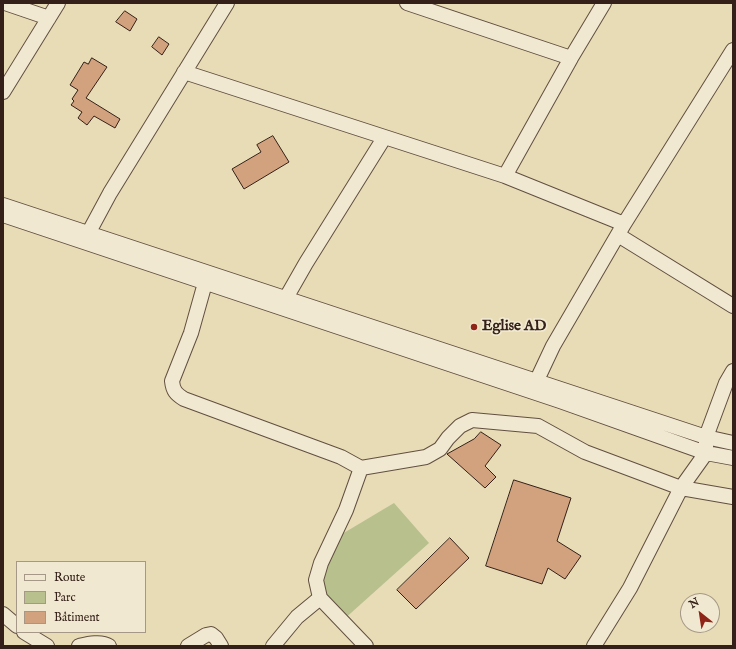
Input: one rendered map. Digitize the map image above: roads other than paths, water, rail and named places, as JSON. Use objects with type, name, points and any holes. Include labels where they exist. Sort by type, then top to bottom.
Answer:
[{"type":"street","points":[[5,3],[49,18]]},
{"type":"street","points":[[3,92],[58,3]]},
{"type":"street","points":[[89,232],[110,193],[227,3]]},
{"type":"street","points":[[407,3],[571,58]]},
{"type":"street","points":[[505,176],[571,58],[604,3]]},
{"type":"street","points":[[537,380],[553,346],[621,230],[733,50]]},
{"type":"street","points":[[184,72],[505,176],[621,230],[733,306]]},
{"type":"street","points":[[286,298],[306,263],[384,138]]},
{"type":"street","points":[[3,205],[89,232],[706,437],[733,443]]},
{"type":"street","points":[[3,215],[560,401],[706,452],[733,458]]},
{"type":"street","points":[[205,283],[191,333],[172,381],[176,394],[184,399],[341,457],[361,468],[426,457],[440,449],[460,426],[472,420],[538,426],[585,452],[681,488],[733,497]]},
{"type":"street","points":[[594,646],[630,588],[681,488],[706,452],[706,437],[726,383],[733,371]]},
{"type":"street","points":[[361,468],[346,510],[321,563],[316,580],[320,598],[366,646]]},
{"type":"street","points":[[273,646],[297,617],[320,598]]},
{"type":"street","points":[[3,614],[16,625]]},
{"type":"street","points":[[26,633],[47,646]]},
{"type":"street","points":[[188,646],[206,635],[211,634],[216,638],[221,646]]},
{"type":"street","points":[[80,646],[93,644],[106,644],[109,646]]},
{"type":"place","name":"Eglise AD","points":[[474,327]]}]
